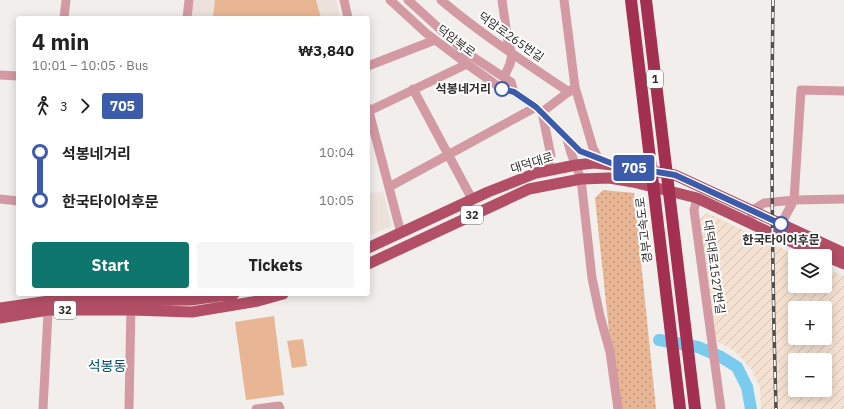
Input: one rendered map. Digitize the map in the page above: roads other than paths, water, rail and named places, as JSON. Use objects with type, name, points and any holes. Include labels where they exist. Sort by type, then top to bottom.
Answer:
[{"type":"highway","name":"경부고속도로","points":[[631,0],[680,409]]},
{"type":"highway","name":"1","points":[[646,0],[695,409]]},
{"type":"main road","name":"대덕대로","points":[[370,247],[522,178],[543,171],[594,163],[616,165],[675,175],[754,210],[844,253]]},
{"type":"main road","name":"대덕대로","points":[[370,263],[529,189],[581,179],[609,178],[633,182],[697,198],[773,234],[844,264]]},
{"type":"main road","name":"32","points":[[131,305],[210,296]]},
{"type":"main road","name":"32","points":[[0,308],[49,302],[131,305],[192,312],[258,301],[276,296]]},
{"type":"main road","name":"32","points":[[0,318],[49,302]]},
{"type":"street","points":[[64,16],[66,0]]},
{"type":"street","points":[[187,16],[189,0]]},
{"type":"street","points":[[344,0],[348,16]]},
{"type":"street","name":"덕암북로","points":[[390,0],[435,40],[467,64],[502,89],[514,92],[539,109],[567,139],[570,153],[581,179],[592,278],[600,316],[610,352],[618,409]]},
{"type":"street","name":"덕암로265번길","points":[[441,0],[512,54],[572,89]]},
{"type":"street","points":[[502,0],[508,42],[512,54],[510,64],[504,77]]},
{"type":"street","points":[[564,0],[572,89],[592,148],[598,158]]},
{"type":"street","name":"덕암북로","points":[[412,1],[464,51],[511,82],[514,92]]},
{"type":"street","points":[[370,65],[435,40]]},
{"type":"street","points":[[370,108],[467,64]]},
{"type":"street","points":[[0,75],[16,76]]},
{"type":"street","points":[[413,89],[472,200]]},
{"type":"street","points":[[389,187],[539,109],[572,89]]},
{"type":"street","points":[[781,224],[794,200],[801,90],[844,91]]},
{"type":"street","points":[[539,109],[551,156],[543,171]]},
{"type":"street","points":[[370,116],[401,233]]},
{"type":"street","points":[[567,139],[580,151],[616,165]]},
{"type":"street","name":"대덕대로1527번길","points":[[697,198],[694,210],[721,409]]},
{"type":"street","points":[[0,199],[16,201]]},
{"type":"street","points":[[750,222],[754,210],[764,203],[794,200],[844,199]]},
{"type":"street","points":[[43,409],[49,302]]},
{"type":"street","points":[[129,409],[131,305]]},
{"type":"street","points":[[256,409],[279,406],[280,409]]},
{"type":"waterway","points":[[659,340],[698,347],[721,357],[737,367],[747,387],[751,409]]},
{"type":"railway","points":[[773,0],[772,204],[776,409]]},
{"type":"place","name":"석봉네거리","points":[[502,89]]},
{"type":"place","name":"한국타이어후문","points":[[781,224]]},
{"type":"district","name":"석봉동","points":[[107,366]]}]
